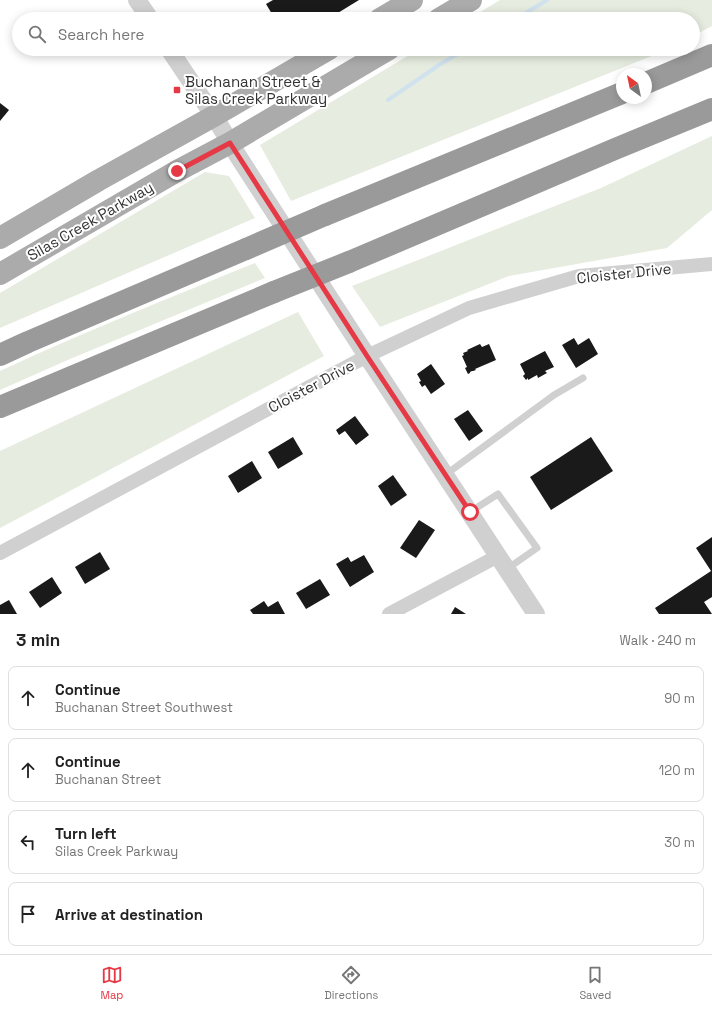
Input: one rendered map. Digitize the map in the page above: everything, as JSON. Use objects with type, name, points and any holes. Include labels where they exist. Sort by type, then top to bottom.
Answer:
[{"type":"highway","points":[[652,81],[712,56]]},
{"type":"highway","points":[[0,355],[246,249],[616,95]]},
{"type":"highway","points":[[0,407],[712,109]]},
{"type":"main road","points":[[392,12],[412,0]]},
{"type":"main road","points":[[451,12],[471,0]]},
{"type":"main road","name":"Silas Creek Parkway","points":[[0,238],[317,56]]},
{"type":"main road","name":"Silas Creek Parkway","points":[[0,274],[177,171],[230,143],[377,56]]},
{"type":"street","points":[[137,0],[145,12]]},
{"type":"street","points":[[174,56],[214,116],[367,356],[536,614]]},
{"type":"street","name":"Cloister Drive","points":[[0,553],[367,356],[469,308],[579,276],[712,264]]},
{"type":"street","points":[[389,614],[502,562]]},
{"type":"lane","points":[[445,475],[554,396],[583,378]]},
{"type":"lane","points":[[470,512],[498,494],[536,548],[502,562]]},
{"type":"shaded area","points":[[500,0],[712,0],[712,26],[700,32],[700,12],[480,12]]},
{"type":"shaded area","points":[[407,56],[652,56],[622,68],[616,68],[616,70],[291,201],[260,145]]},
{"type":"shaded area","points":[[712,136],[712,210],[667,248],[509,276],[380,327],[352,286],[601,188]]},
{"type":"shaded area","points":[[205,172],[229,176],[255,218],[0,328],[0,293]]},
{"type":"shaded area","points":[[255,263],[265,278],[70,359],[0,390],[0,371],[95,329]]},
{"type":"shaded area","points":[[298,312],[324,356],[0,528],[0,451]]},
{"type":"building","points":[[273,0],[359,0],[339,12],[271,12],[266,4]]},
{"type":"building","points":[[0,103],[9,110],[0,121]]},
{"type":"building","points":[[574,338],[578,345],[589,338],[598,354],[576,368],[562,345]]},
{"type":"building","points":[[480,344],[482,347],[489,344],[496,360],[475,369],[476,370],[468,374],[465,368],[467,367],[462,356],[464,355],[463,353]]},
{"type":"building","points":[[545,351],[554,367],[545,371],[547,373],[538,378],[537,375],[526,380],[523,376],[525,374],[520,364]]},
{"type":"building","points":[[431,364],[445,384],[431,394],[425,385],[422,387],[419,382],[421,381],[417,374]]},
{"type":"building","points":[[468,410],[483,431],[469,441],[454,419]]},
{"type":"building","points":[[355,416],[369,435],[356,445],[345,431],[339,435],[336,430]]},
{"type":"building","points":[[293,437],[303,454],[278,469],[268,452]]},
{"type":"building","points":[[591,437],[613,471],[551,510],[530,477]]},
{"type":"building","points":[[252,461],[262,478],[238,493],[228,476]]},
{"type":"building","points":[[393,475],[407,495],[391,506],[378,486]]},
{"type":"building","points":[[419,520],[435,530],[416,558],[400,548]]},
{"type":"building","points":[[712,537],[712,597],[704,602],[712,614],[659,614],[655,608],[711,571],[696,548]]},
{"type":"building","points":[[100,552],[110,569],[85,584],[75,567]]},
{"type":"building","points":[[364,555],[374,572],[350,587],[336,564],[348,557],[351,562]]},
{"type":"building","points":[[52,577],[62,593],[40,608],[29,592]]},
{"type":"building","points":[[320,579],[330,595],[306,609],[296,593]]},
{"type":"building","points":[[9,600],[17,614],[0,614],[0,605]]},
{"type":"building","points":[[264,601],[268,607],[278,601],[285,614],[253,614],[250,610]]},
{"type":"building","points":[[455,607],[466,614],[451,614]]},
{"type":"waterway","points":[[527,12],[547,0]]},
{"type":"waterway","points":[[388,100],[454,56]]},
{"type":"place","name":"Buchanan Street & Silas Creek Parkway","points":[[177,90]]},
{"type":"route","points":[[177,171],[230,143],[367,356],[470,512]]}]
